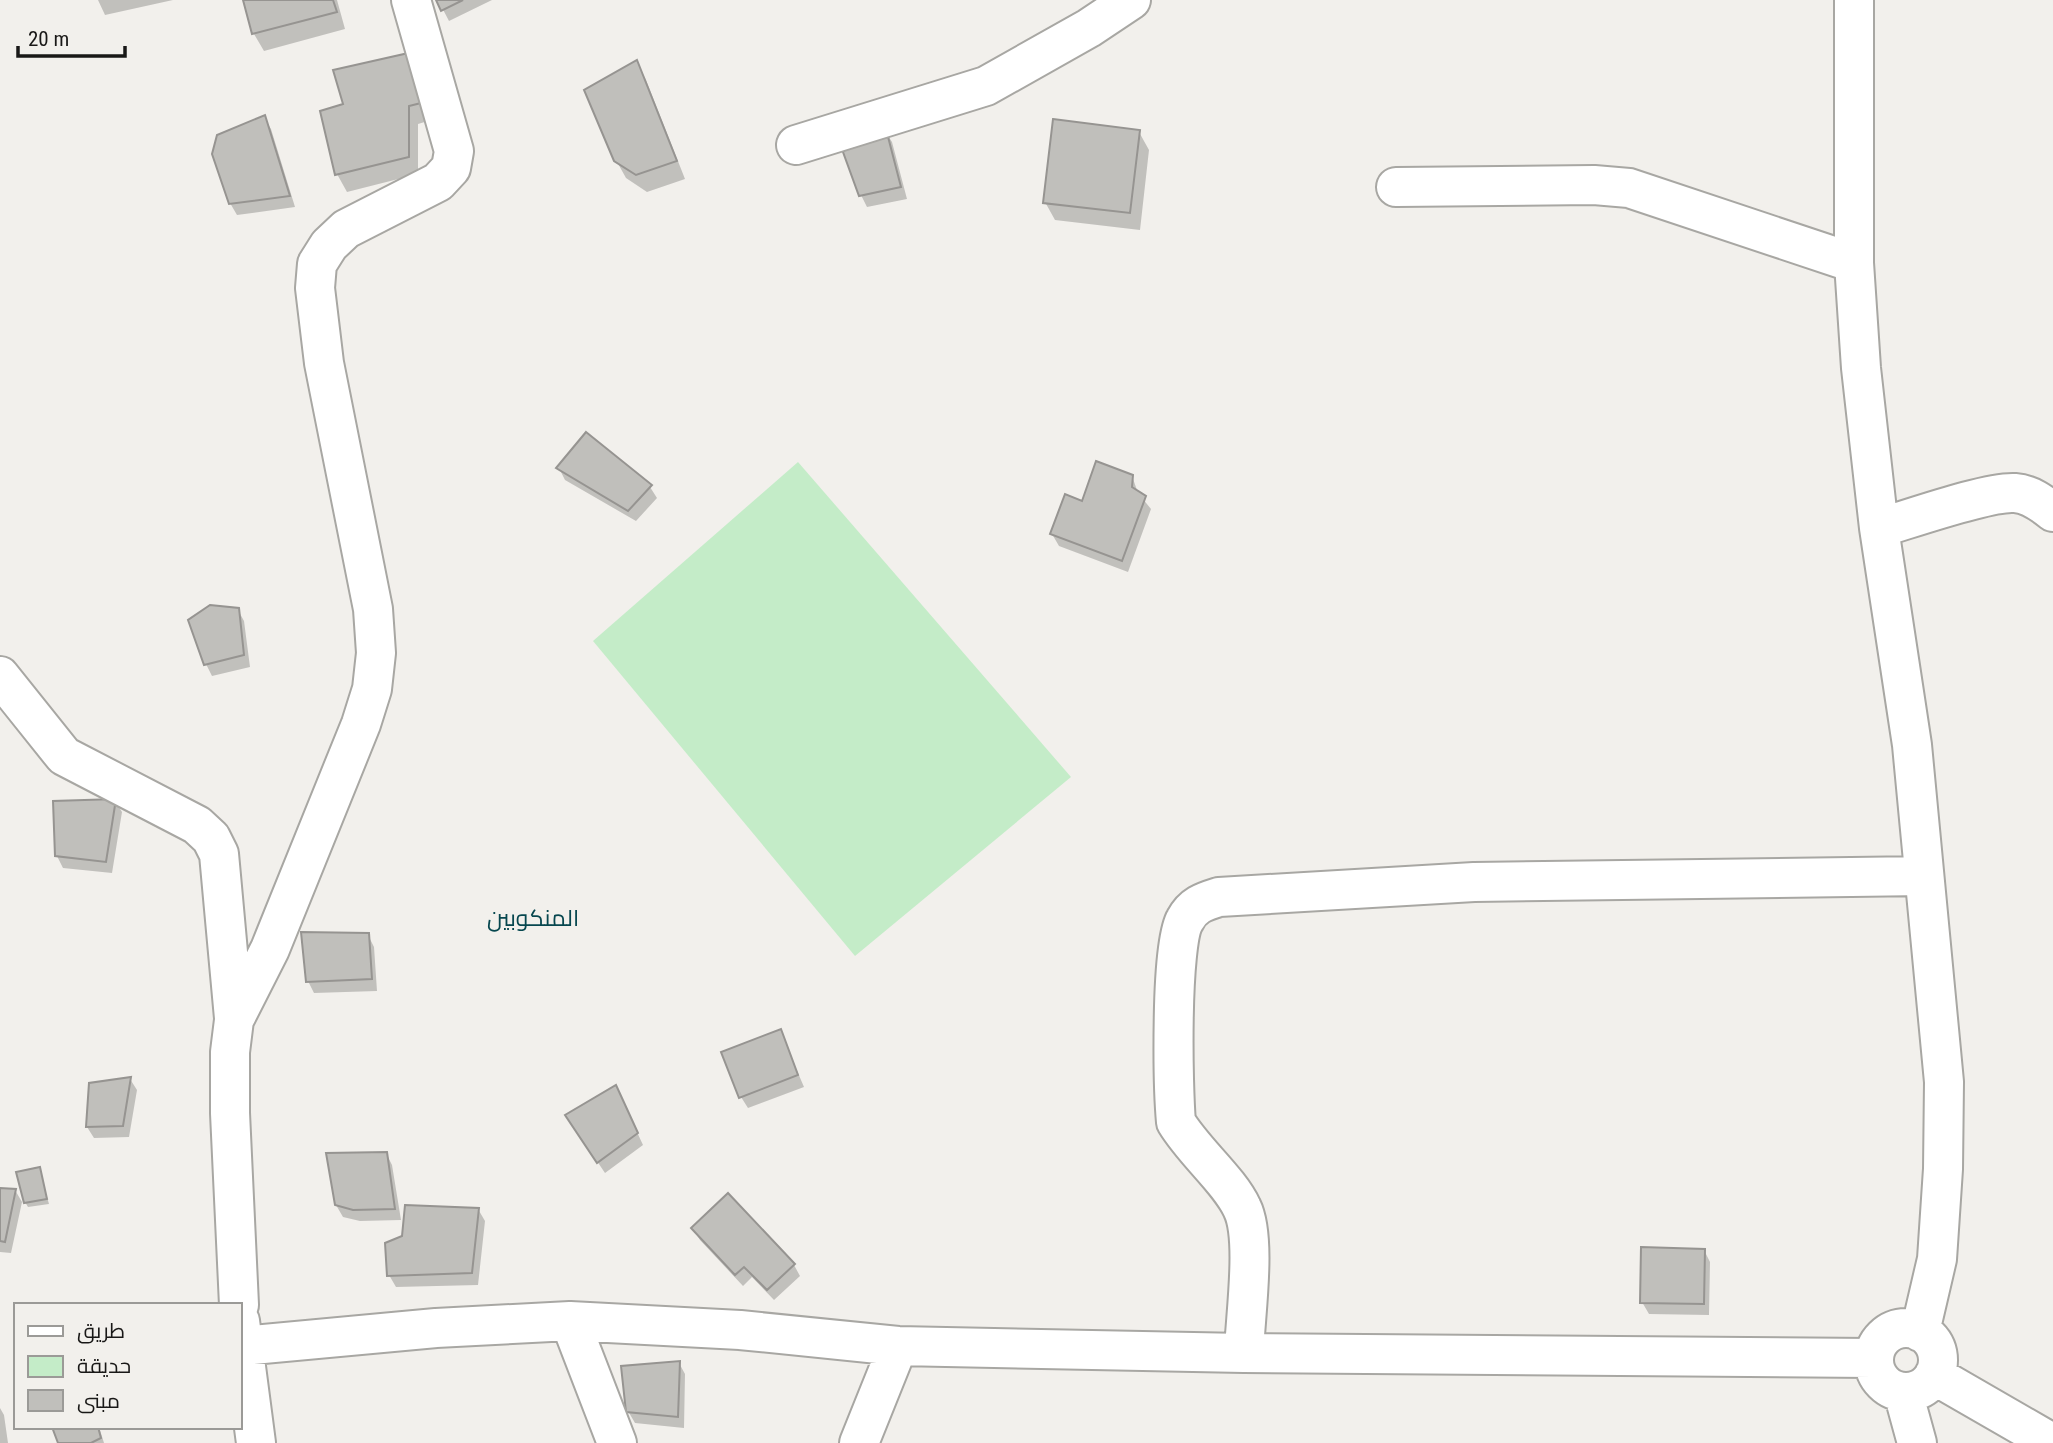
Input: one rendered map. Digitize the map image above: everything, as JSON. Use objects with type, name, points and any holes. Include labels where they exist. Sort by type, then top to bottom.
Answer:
[{"type":"street","points":[[234,1020],[270,949],[372,689],[376,653],[373,609],[324,363],[315,288],[317,264],[346,229],[438,182],[451,168],[454,151],[450,132],[411,0]]},
{"type":"street","points":[[796,145],[985,86],[1089,28],[1131,0]]},
{"type":"street","points":[[1854,0],[1854,263],[1861,368],[1879,528],[1912,745],[1944,1082],[1943,1169],[1937,1259],[1920,1332]]},
{"type":"street","points":[[1396,187],[1594,185],[1629,188],[1854,263]]},
{"type":"street","points":[[1879,528],[2015,493],[2036,499],[2053,512]]},
{"type":"street","points":[[0,676],[64,756],[197,825],[211,838],[219,854],[234,1020],[230,1052],[230,1113],[239,1303]]},
{"type":"street","points":[[1244,1353],[1250,1227],[1241,1205],[1188,1142],[1176,1122],[1177,950],[1183,922],[1197,904],[1219,897],[1474,882],[1924,877]]},
{"type":"street","points":[[242,1329],[436,1328],[570,1321],[740,1330],[898,1346],[1244,1353],[1873,1358]]},
{"type":"street","points":[[570,1321],[617,1443]]},
{"type":"street","points":[[1917,1443],[1919,1384],[1938,1363],[1936,1350],[1920,1332],[1895,1330],[1884,1336],[1873,1358],[1875,1371],[1881,1381],[1919,1384],[2046,1442]]},
{"type":"street","points":[[242,1337],[256,1443]]},
{"type":"street","points":[[859,1443],[898,1346]]},
{"type":"green space","points":[[798,462],[1071,777],[855,956],[593,641]]},
{"type":"building","points":[[243,0],[333,0],[337,12],[252,34]]},
{"type":"building","points":[[436,0],[463,0],[441,11]]},
{"type":"building","points":[[413,52],[429,101],[409,106],[409,157],[335,175],[320,111],[343,104],[333,70]]},
{"type":"building","points":[[637,60],[677,161],[636,175],[614,161],[584,90]]},
{"type":"building","points":[[265,115],[290,196],[229,204],[212,154],[217,135]]},
{"type":"building","points":[[1053,119],[1140,130],[1130,213],[1043,203]]},
{"type":"building","points":[[886,129],[901,187],[859,196],[843,152],[854,141]]},
{"type":"building","points":[[586,432],[652,485],[628,511],[556,468]]},
{"type":"building","points":[[1096,461],[1133,475],[1132,487],[1146,496],[1122,561],[1050,534],[1065,494],[1082,501]]},
{"type":"building","points":[[210,605],[239,608],[244,655],[204,665],[188,620]]},
{"type":"building","points":[[116,799],[106,862],[55,856],[53,801]]},
{"type":"building","points":[[301,932],[369,933],[372,979],[306,982]]},
{"type":"building","points":[[781,1029],[798,1075],[739,1098],[721,1052]]},
{"type":"building","points":[[131,1077],[123,1126],[86,1127],[89,1083]]},
{"type":"building","points":[[616,1085],[638,1133],[597,1163],[565,1115]]},
{"type":"building","points":[[387,1152],[395,1209],[353,1210],[335,1205],[326,1153]]},
{"type":"building","points":[[40,1167],[47,1199],[24,1203],[16,1172]]},
{"type":"building","points":[[0,1188],[16,1189],[5,1242],[0,1241]]},
{"type":"building","points":[[728,1193],[795,1264],[767,1290],[744,1267],[735,1275],[691,1228]]},
{"type":"building","points":[[405,1205],[479,1208],[472,1273],[387,1276],[385,1243],[402,1236]]},
{"type":"building","points":[[1641,1247],[1705,1249],[1704,1304],[1640,1303]]},
{"type":"building","points":[[680,1361],[678,1417],[626,1412],[621,1366]]},
{"type":"building","points":[[53,1429],[99,1429],[101,1438],[91,1443],[58,1443]]},
{"type":"district","name":"المنكوبين","points":[[533,918]]}]
